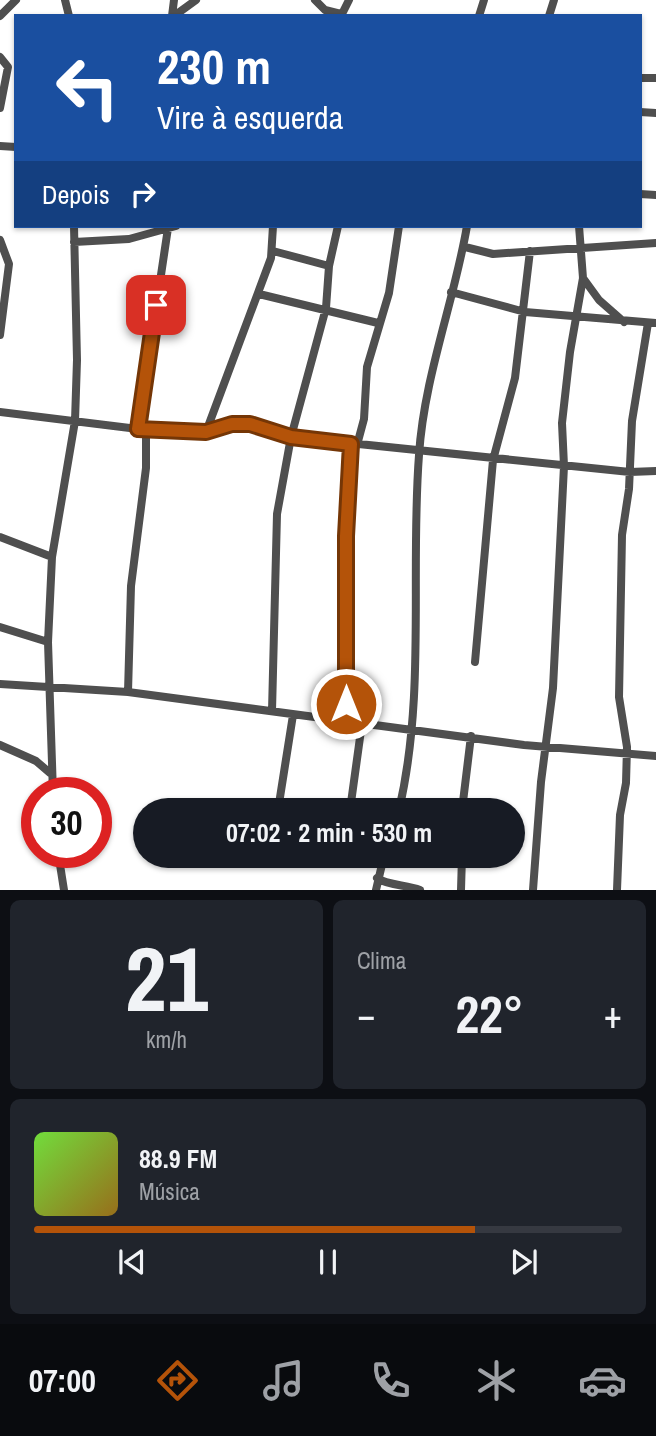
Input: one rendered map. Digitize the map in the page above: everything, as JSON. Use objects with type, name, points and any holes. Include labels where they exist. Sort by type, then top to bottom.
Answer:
[{"type":"street","points":[[0,16],[16,0]]},
{"type":"street","points":[[176,14],[196,0]]},
{"type":"street","points":[[314,0],[325,10],[338,14]]},
{"type":"street","points":[[0,57],[8,66],[0,108]]},
{"type":"street","points":[[50,777],[48,642],[52,557],[75,421],[77,360],[74,228]]},
{"type":"street","points":[[74,242],[129,239],[166,228],[142,430],[146,468],[131,586],[128,692]]},
{"type":"street","points":[[206,432],[259,294],[273,251],[273,228]]},
{"type":"street","points":[[272,711],[278,514],[291,437],[326,308],[329,266],[338,228]]},
{"type":"street","points":[[346,720],[346,536],[354,445],[365,411],[367,367],[389,293],[399,228]]},
{"type":"street","points":[[401,798],[410,730],[419,451],[451,292],[465,247],[466,228]]},
{"type":"street","points":[[533,890],[541,782],[553,688],[564,466],[562,423],[583,278],[579,228]]},
{"type":"street","points":[[0,240],[9,264],[0,335]]},
{"type":"street","points":[[465,247],[493,254],[656,243]]},
{"type":"street","points":[[273,251],[329,266]]},
{"type":"street","points":[[475,662],[493,460],[511,402],[525,313],[530,251]]},
{"type":"street","points":[[583,278],[599,300],[624,322]]},
{"type":"street","points":[[451,292],[525,313],[652,323],[629,448],[631,472],[622,535],[619,689],[627,754],[626,783],[620,815],[617,890]]},
{"type":"street","points":[[259,294],[326,308],[355,320],[378,323]]},
{"type":"street","points":[[0,412],[142,430],[206,432],[232,424],[250,424],[291,437],[354,445],[631,472],[656,471]]},
{"type":"street","points":[[0,537],[52,557]]},
{"type":"street","points":[[0,626],[48,642]]},
{"type":"street","points":[[0,684],[128,692],[410,730],[656,756]]},
{"type":"street","points":[[280,798],[293,715]]},
{"type":"street","points":[[352,798],[362,723]]},
{"type":"street","points":[[463,798],[471,736]]},
{"type":"street","points":[[0,745],[36,761],[50,773]]},
{"type":"street","points":[[61,868],[64,890]]},
{"type":"street","points":[[376,890],[380,868]]},
{"type":"street","points":[[461,868],[461,890]]},
{"type":"street","points":[[377,877],[388,884],[404,884],[420,890]]},
{"type":"route","points":[[156,305],[138,429],[206,432],[232,424],[250,424],[291,437],[351,444],[346,536],[346,704]]}]
